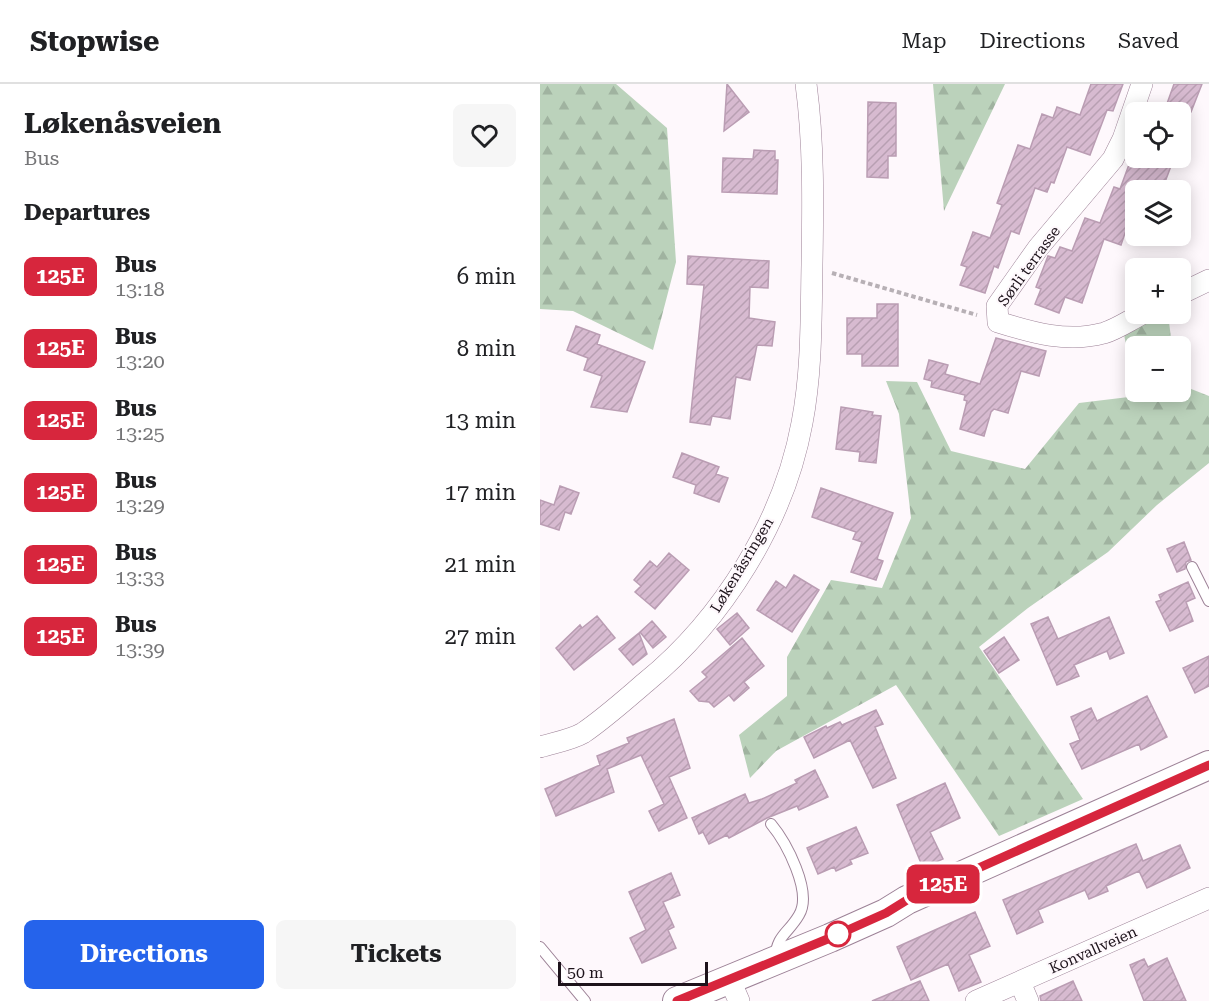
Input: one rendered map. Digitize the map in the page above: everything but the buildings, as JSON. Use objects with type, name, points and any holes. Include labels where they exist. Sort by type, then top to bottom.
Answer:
[{"type":"street","name":"Løkenåsringen","points":[[540,747],[581,734],[661,670],[698,633],[755,548],[776,508],[802,424],[810,334],[812,137],[806,84]]},
{"type":"street","name":"Sørli terrasse","points":[[1125,322],[1105,332],[1080,336],[1046,336],[998,322],[997,306],[1038,248],[1113,159],[1123,139],[1142,84]]},
{"type":"street","points":[[1191,289],[1209,280]]},
{"type":"street","points":[[677,1001],[734,989],[775,959],[886,913],[907,900],[1209,765]]},
{"type":"street","name":"Konvallveien","points":[[976,1001],[1024,991],[1209,898]]},
{"type":"lane","points":[[1192,567],[1209,601]]},
{"type":"lane","points":[[771,824],[785,845],[803,896],[799,915],[776,943],[775,959]]},
{"type":"lane","points":[[540,947],[585,1001]]},
{"type":"path","points":[[812,267],[998,322]]},
{"type":"green space","points":[[540,84],[616,84],[667,128],[676,262],[653,350],[573,311],[540,309]]},
{"type":"green space","points":[[933,84],[1005,84],[944,211]]},
{"type":"green space","points":[[1140,324],[1169,324],[1171,336],[1125,336],[1125,340],[1123,330]]},
{"type":"green space","points":[[886,381],[917,382],[951,451],[1025,469],[1079,403],[1125,397],[1125,402],[1191,402],[1191,389],[1209,396],[1209,463],[1157,505],[1108,552],[1028,608],[979,647],[1083,799],[999,836],[896,685],[776,751],[750,778],[739,735],[787,696],[787,657],[831,580],[882,588],[911,518],[899,414]]},
{"type":"bus line","name":"125E","points":[[677,1001],[765,962],[792,954],[830,938],[886,913],[907,900],[1209,765]]}]
